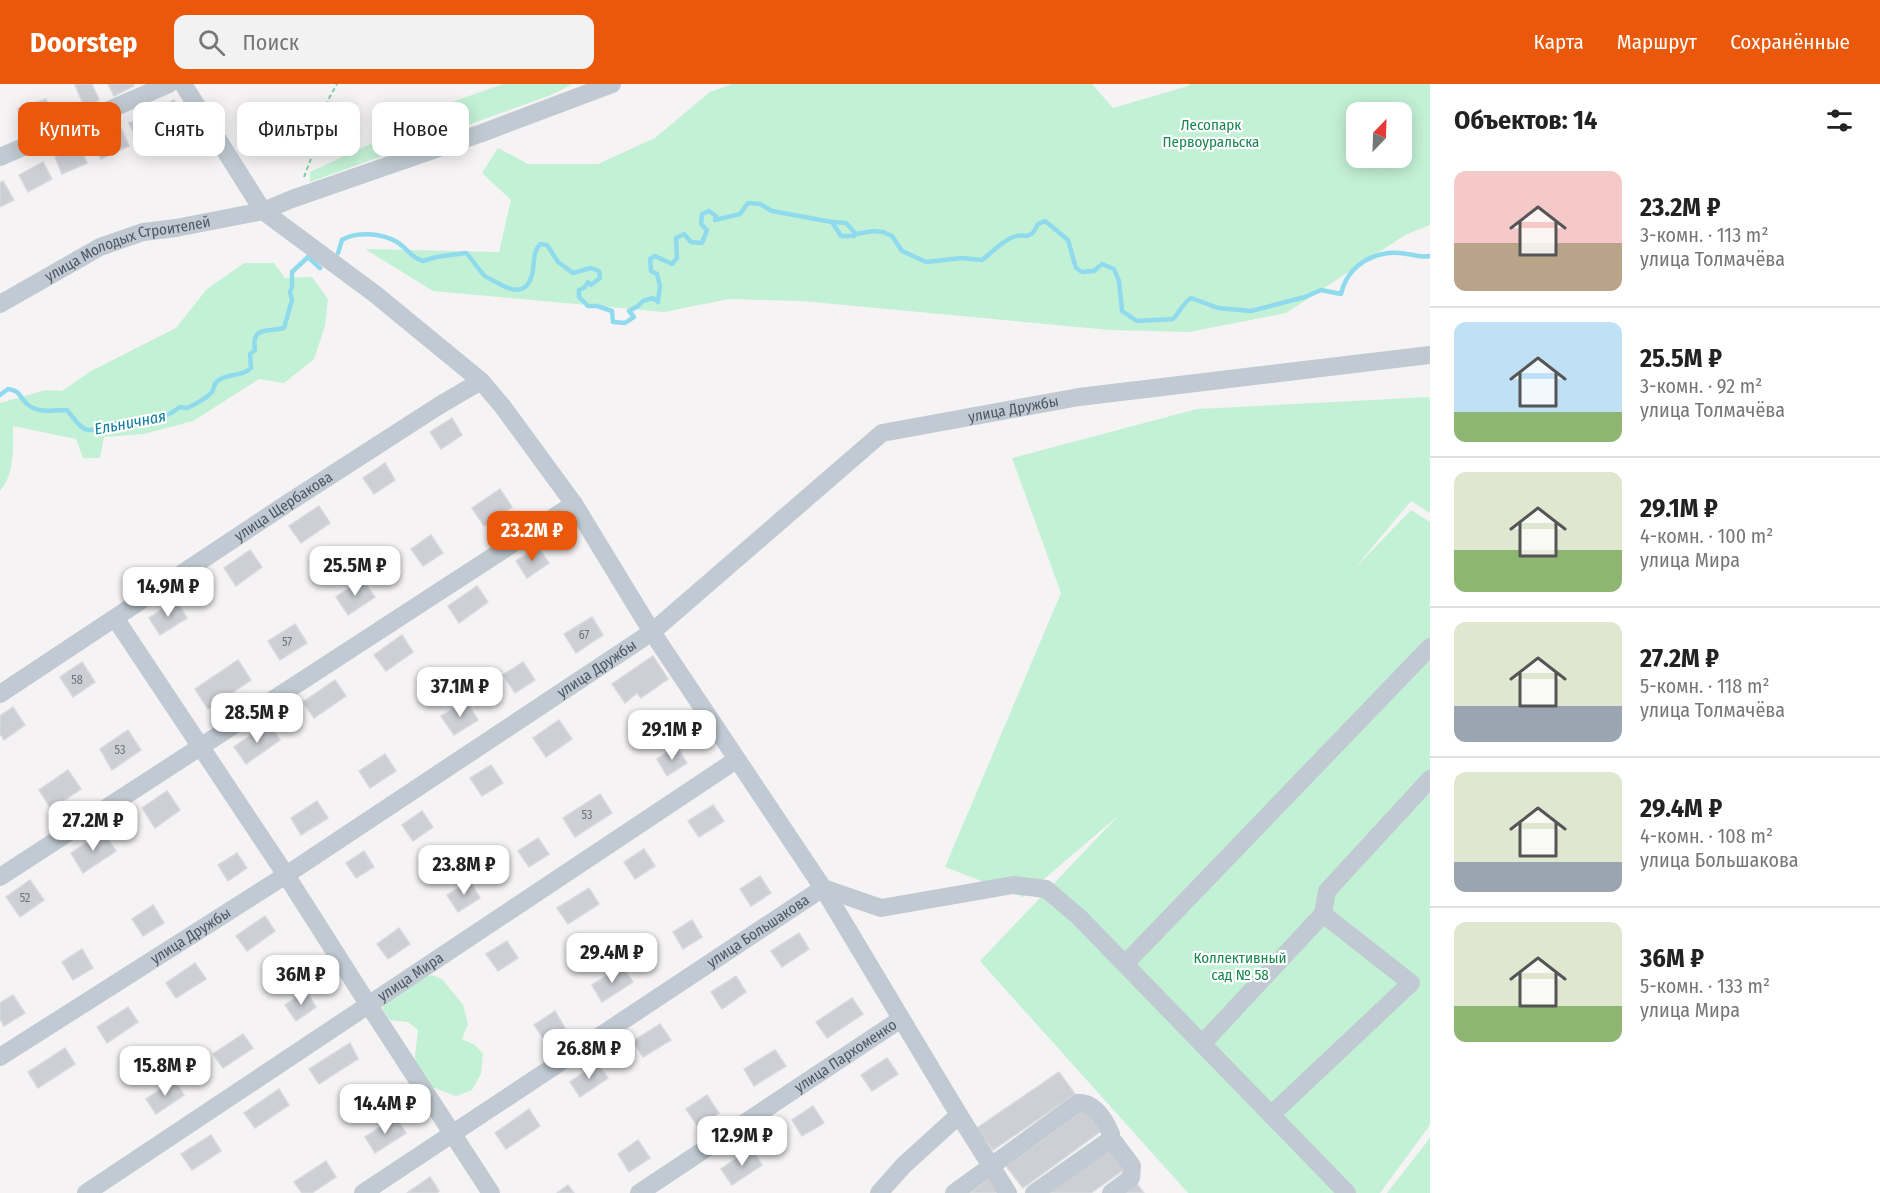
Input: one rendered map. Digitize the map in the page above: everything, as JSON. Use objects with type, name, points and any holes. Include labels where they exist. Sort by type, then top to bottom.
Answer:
[{"type":"street","points":[[0,157],[169,84]]},
{"type":"street","points":[[183,84],[263,210],[375,294],[481,381],[502,407],[574,504],[652,632],[824,888],[1008,1193]]},
{"type":"street","name":"улица Молодых Строителей","points":[[0,304],[100,247],[143,232],[198,224],[263,210],[482,133],[612,84]]},
{"type":"street","name":"улица Дружбы","points":[[0,1057],[286,875],[652,632],[882,433],[1078,397],[1430,355]]},
{"type":"street","name":"улица Щербакова","points":[[0,694],[392,435],[481,381]]},
{"type":"street","points":[[0,877],[574,504]]},
{"type":"street","points":[[115,618],[286,875],[491,1193]]},
{"type":"street","points":[[1125,964],[1430,647]]},
{"type":"street","name":"улица Мира","points":[[86,1193],[736,760]]},
{"type":"street","points":[[1202,1044],[1323,914],[1327,891],[1430,779]]},
{"type":"street","points":[[824,888],[881,908],[1013,885],[1046,889],[1079,917],[1347,1193]]},
{"type":"street","name":"улица Большакова","points":[[363,1193],[824,888]]},
{"type":"street","points":[[1271,1115],[1411,982],[1323,914]]},
{"type":"street","name":"улица Пархоменко","points":[[639,1193],[902,1019]]},
{"type":"street","points":[[954,1193],[1078,1103],[1086,1103],[1093,1107],[1111,1134],[1108,1140],[1035,1193]]},
{"type":"street","points":[[879,1193],[904,1165],[959,1115]]},
{"type":"street","points":[[1108,1140],[1114,1142],[1132,1166],[1131,1178],[1111,1193]]},
{"type":"path","points":[[292,199],[301,185],[323,127],[328,100],[337,84]]},
{"type":"green space","points":[[503,84],[573,84],[551,95],[469,125],[469,102],[452,102]]},
{"type":"green space","name":"Лесопарк Первоуральска","points":[[732,84],[1092,84],[1113,108],[1190,84],[1430,84],[1430,225],[1405,235],[1286,313],[1189,332],[1110,330],[802,301],[729,299],[664,312],[433,291],[365,249],[499,252],[511,200],[482,173],[498,148],[528,164],[598,164],[655,138],[710,92]]},
{"type":"green space","points":[[372,143],[372,156],[382,156],[310,182],[310,172],[345,156],[360,156],[360,149]]},
{"type":"green space","points":[[244,263],[274,263],[285,278],[312,277],[328,299],[325,326],[314,359],[284,383],[259,379],[193,421],[144,434],[104,437],[100,458],[83,458],[76,439],[13,426],[11,468],[0,491],[0,403],[46,390],[62,391],[91,371],[176,328],[207,289]]},
{"type":"green space","name":"Коллективный сад № 58","points":[[1430,397],[1430,513],[1411,501],[1354,569],[1411,510],[1430,522],[1430,1125],[1380,1193],[1188,1193],[980,961],[1119,815],[1023,897],[945,867],[1061,593],[1012,458],[1197,409]]},
{"type":"green space","points":[[432,975],[442,979],[463,1005],[468,1024],[462,1039],[475,1045],[483,1054],[481,1074],[472,1090],[456,1096],[429,1086],[417,1070],[415,1057],[418,1030],[408,1022],[390,1020],[383,1010],[383,1002],[419,978]]},
{"type":"green space","points":[[1430,1138],[1430,1193],[1387,1193]]},
{"type":"building","points":[[92,84],[99,100],[82,102],[75,85]]},
{"type":"building","points":[[108,84],[133,84],[134,86],[114,96]]},
{"type":"building","points":[[121,128],[129,146],[121,150]]},
{"type":"building","points":[[84,156],[87,163],[62,174],[55,157]]},
{"type":"building","points":[[43,162],[52,179],[28,192],[19,175]]},
{"type":"building","points":[[3,181],[14,200],[0,207],[0,183]]},
{"type":"building","points":[[452,418],[462,435],[441,449],[430,432]]},
{"type":"building","points":[[385,463],[395,480],[374,494],[363,478]]},
{"type":"building","points":[[500,489],[512,507],[484,526],[472,508]]},
{"type":"building","points":[[319,506],[330,523],[301,543],[289,526]]},
{"type":"building","points":[[431,535],[443,553],[423,566],[411,549]]},
{"type":"building","points":[[538,547],[549,563],[527,578],[516,561]]},
{"type":"building","points":[[250,550],[262,567],[236,586],[224,568]]},
{"type":"building","points":[[362,579],[375,597],[348,615],[336,597]]},
{"type":"building","points":[[477,586],[488,602],[459,623],[448,606]]},
{"type":"building","points":[[176,600],[187,618],[160,635],[149,618]]},
{"type":"building","points":[[592,617],[603,635],[576,653],[564,634]]},
{"type":"building","points":[[295,624],[307,643],[280,660],[268,641]]},
{"type":"building","points":[[402,635],[413,652],[386,671],[374,655]]},
{"type":"building","points":[[653,656],[668,679],[641,698],[637,693],[625,703],[612,684]]},
{"type":"building","points":[[238,660],[251,680],[208,709],[195,689]]},
{"type":"building","points":[[82,662],[95,682],[73,697],[60,677]]},
{"type":"building","points":[[523,662],[535,680],[515,693],[503,675]]},
{"type":"building","points":[[335,680],[346,696],[314,718],[303,702]]},
{"type":"building","points":[[466,701],[478,720],[454,735],[441,716]]},
{"type":"building","points":[[13,707],[25,725],[4,740],[0,734],[0,716]]},
{"type":"building","points":[[559,720],[572,739],[546,757],[533,738]]},
{"type":"building","points":[[268,723],[280,740],[246,764],[234,747]]},
{"type":"building","points":[[128,730],[141,750],[112,770],[100,749]]},
{"type":"building","points":[[676,746],[687,763],[667,776],[657,759]]},
{"type":"building","points":[[385,754],[396,771],[370,788],[359,771]]},
{"type":"building","points":[[491,765],[503,783],[482,796],[470,778]]},
{"type":"building","points":[[68,770],[81,789],[51,809],[39,790]]},
{"type":"building","points":[[167,791],[180,810],[155,828],[142,808]]},
{"type":"building","points":[[600,794],[612,813],[575,837],[563,818]]},
{"type":"building","points":[[317,801],[328,818],[301,835],[291,818]]},
{"type":"building","points":[[713,805],[724,821],[699,837],[688,821]]},
{"type":"building","points":[[422,811],[433,827],[413,841],[402,825]]},
{"type":"building","points":[[103,832],[116,851],[83,873],[71,853]]},
{"type":"building","points":[[538,838],[549,854],[529,867],[518,851]]},
{"type":"building","points":[[644,849],[655,866],[635,879],[624,862]]},
{"type":"building","points":[[364,851],[374,867],[356,878],[346,863]]},
{"type":"building","points":[[237,853],[247,868],[228,881],[218,865]]},
{"type":"building","points":[[760,876],[771,893],[751,906],[740,889]]},
{"type":"building","points":[[30,880],[44,900],[20,917],[6,897]]},
{"type":"building","points":[[470,881],[480,898],[458,912],[447,895]]},
{"type":"building","points":[[589,888],[599,904],[568,924],[557,908]]},
{"type":"building","points":[[153,905],[164,923],[143,936],[132,919]]},
{"type":"building","points":[[265,916],[275,931],[247,951],[236,936]]},
{"type":"building","points":[[692,920],[702,937],[683,949],[673,932]]},
{"type":"building","points":[[399,928],[410,944],[388,959],[377,944]]},
{"type":"building","points":[[799,933],[809,949],[782,967],[771,951]]},
{"type":"building","points":[[507,941],[518,958],[498,971],[486,954]]},
{"type":"building","points":[[82,949],[93,968],[73,980],[62,962]]},
{"type":"building","points":[[195,963],[206,979],[176,998],[166,983]]},
{"type":"building","points":[[622,966],[633,982],[602,1002],[592,985]]},
{"type":"building","points":[[736,976],[746,992],[722,1009],[711,992]]},
{"type":"building","points":[[306,991],[316,1007],[296,1021],[285,1005]]},
{"type":"building","points":[[13,995],[25,1013],[4,1026],[0,1019],[0,1003]]},
{"type":"building","points":[[852,998],[863,1014],[827,1038],[816,1022]]},
{"type":"building","points":[[128,1007],[138,1022],[107,1043],[97,1027]]},
{"type":"building","points":[[555,1011],[565,1028],[545,1041],[534,1025]]},
{"type":"building","points":[[660,1024],[671,1040],[643,1057],[633,1041]]},
{"type":"building","points":[[243,1034],[253,1048],[223,1068],[213,1054]]},
{"type":"building","points":[[350,1043],[358,1059],[319,1084],[309,1069]]},
{"type":"building","points":[[65,1048],[75,1064],[38,1088],[28,1072]]},
{"type":"building","points":[[775,1050],[786,1066],[754,1086],[744,1069]]},
{"type":"building","points":[[887,1058],[898,1074],[872,1091],[861,1075]]},
{"type":"building","points":[[597,1063],[608,1078],[580,1097],[570,1082]]},
{"type":"building","points":[[1059,1072],[1075,1094],[993,1150],[977,1128]]},
{"type":"building","points":[[174,1080],[184,1095],[156,1114],[146,1099]]},
{"type":"building","points":[[279,1089],[289,1105],[255,1128],[244,1113]]},
{"type":"building","points":[[707,1095],[719,1113],[698,1127],[686,1109]]},
{"type":"building","points":[[813,1106],[824,1123],[802,1136],[792,1120]]},
{"type":"building","points":[[529,1109],[540,1126],[506,1149],[495,1133]]},
{"type":"building","points":[[1085,1109],[1101,1131],[1023,1188],[1006,1166]]},
{"type":"building","points":[[395,1117],[406,1133],[375,1153],[365,1137]]},
{"type":"building","points":[[211,1135],[221,1151],[192,1170],[181,1154]]},
{"type":"building","points":[[638,1140],[650,1158],[629,1172],[618,1154]]},
{"type":"building","points":[[1110,1147],[1126,1168],[1091,1193],[1047,1193]]},
{"type":"building","points":[[751,1148],[762,1165],[732,1185],[721,1169]]},
{"type":"building","points":[[326,1161],[336,1177],[312,1193],[302,1193],[294,1182]]},
{"type":"building","points":[[430,1177],[439,1191],[437,1193],[407,1193]]},
{"type":"building","points":[[989,1179],[1000,1193],[970,1193]]},
{"type":"building","points":[[1137,1184],[1144,1193],[1125,1193]]},
{"type":"building","points":[[568,1185],[574,1193],[557,1193]]},
{"type":"waterway","name":"Ельничная","points":[[338,253],[342,240],[362,234],[391,239],[415,258],[423,261],[466,253],[487,277],[507,288],[517,290],[522,289],[529,282],[537,247],[540,244],[547,245],[558,262],[573,273],[591,268],[599,271],[600,278],[591,285],[588,282],[584,288],[579,290],[579,297],[588,306],[597,306],[612,311],[613,322],[625,323],[634,317],[629,311],[643,301],[653,298],[658,302],[660,286],[657,274],[651,271],[650,259],[655,256],[672,264],[677,258],[676,238],[684,234],[691,242],[702,243],[707,230],[701,224],[702,214],[709,211],[716,216],[715,220],[740,214],[748,203],[760,204],[772,211],[832,222],[841,236],[854,236],[873,231],[883,232],[892,236],[902,251],[926,262],[962,258],[982,260],[1009,239],[1033,233],[1038,224],[1045,221],[1068,240],[1076,268],[1082,272],[1094,271],[1102,264],[1114,269],[1119,281],[1122,311],[1137,321],[1173,319],[1191,298],[1218,308],[1251,311],[1305,297],[1321,290],[1341,294],[1350,274],[1365,260],[1396,253],[1430,256]]},
{"type":"waterway","points":[[832,222],[846,223],[856,234]]},
{"type":"waterway","name":"Ельничная","points":[[0,395],[8,389],[13,390],[35,409],[67,410],[78,424],[87,430],[113,423],[148,422],[180,407],[187,408],[210,394],[217,381],[227,376],[244,373],[251,368],[250,354],[255,350],[255,337],[266,330],[284,328],[292,300],[290,292],[292,272],[308,257],[320,268]]}]
